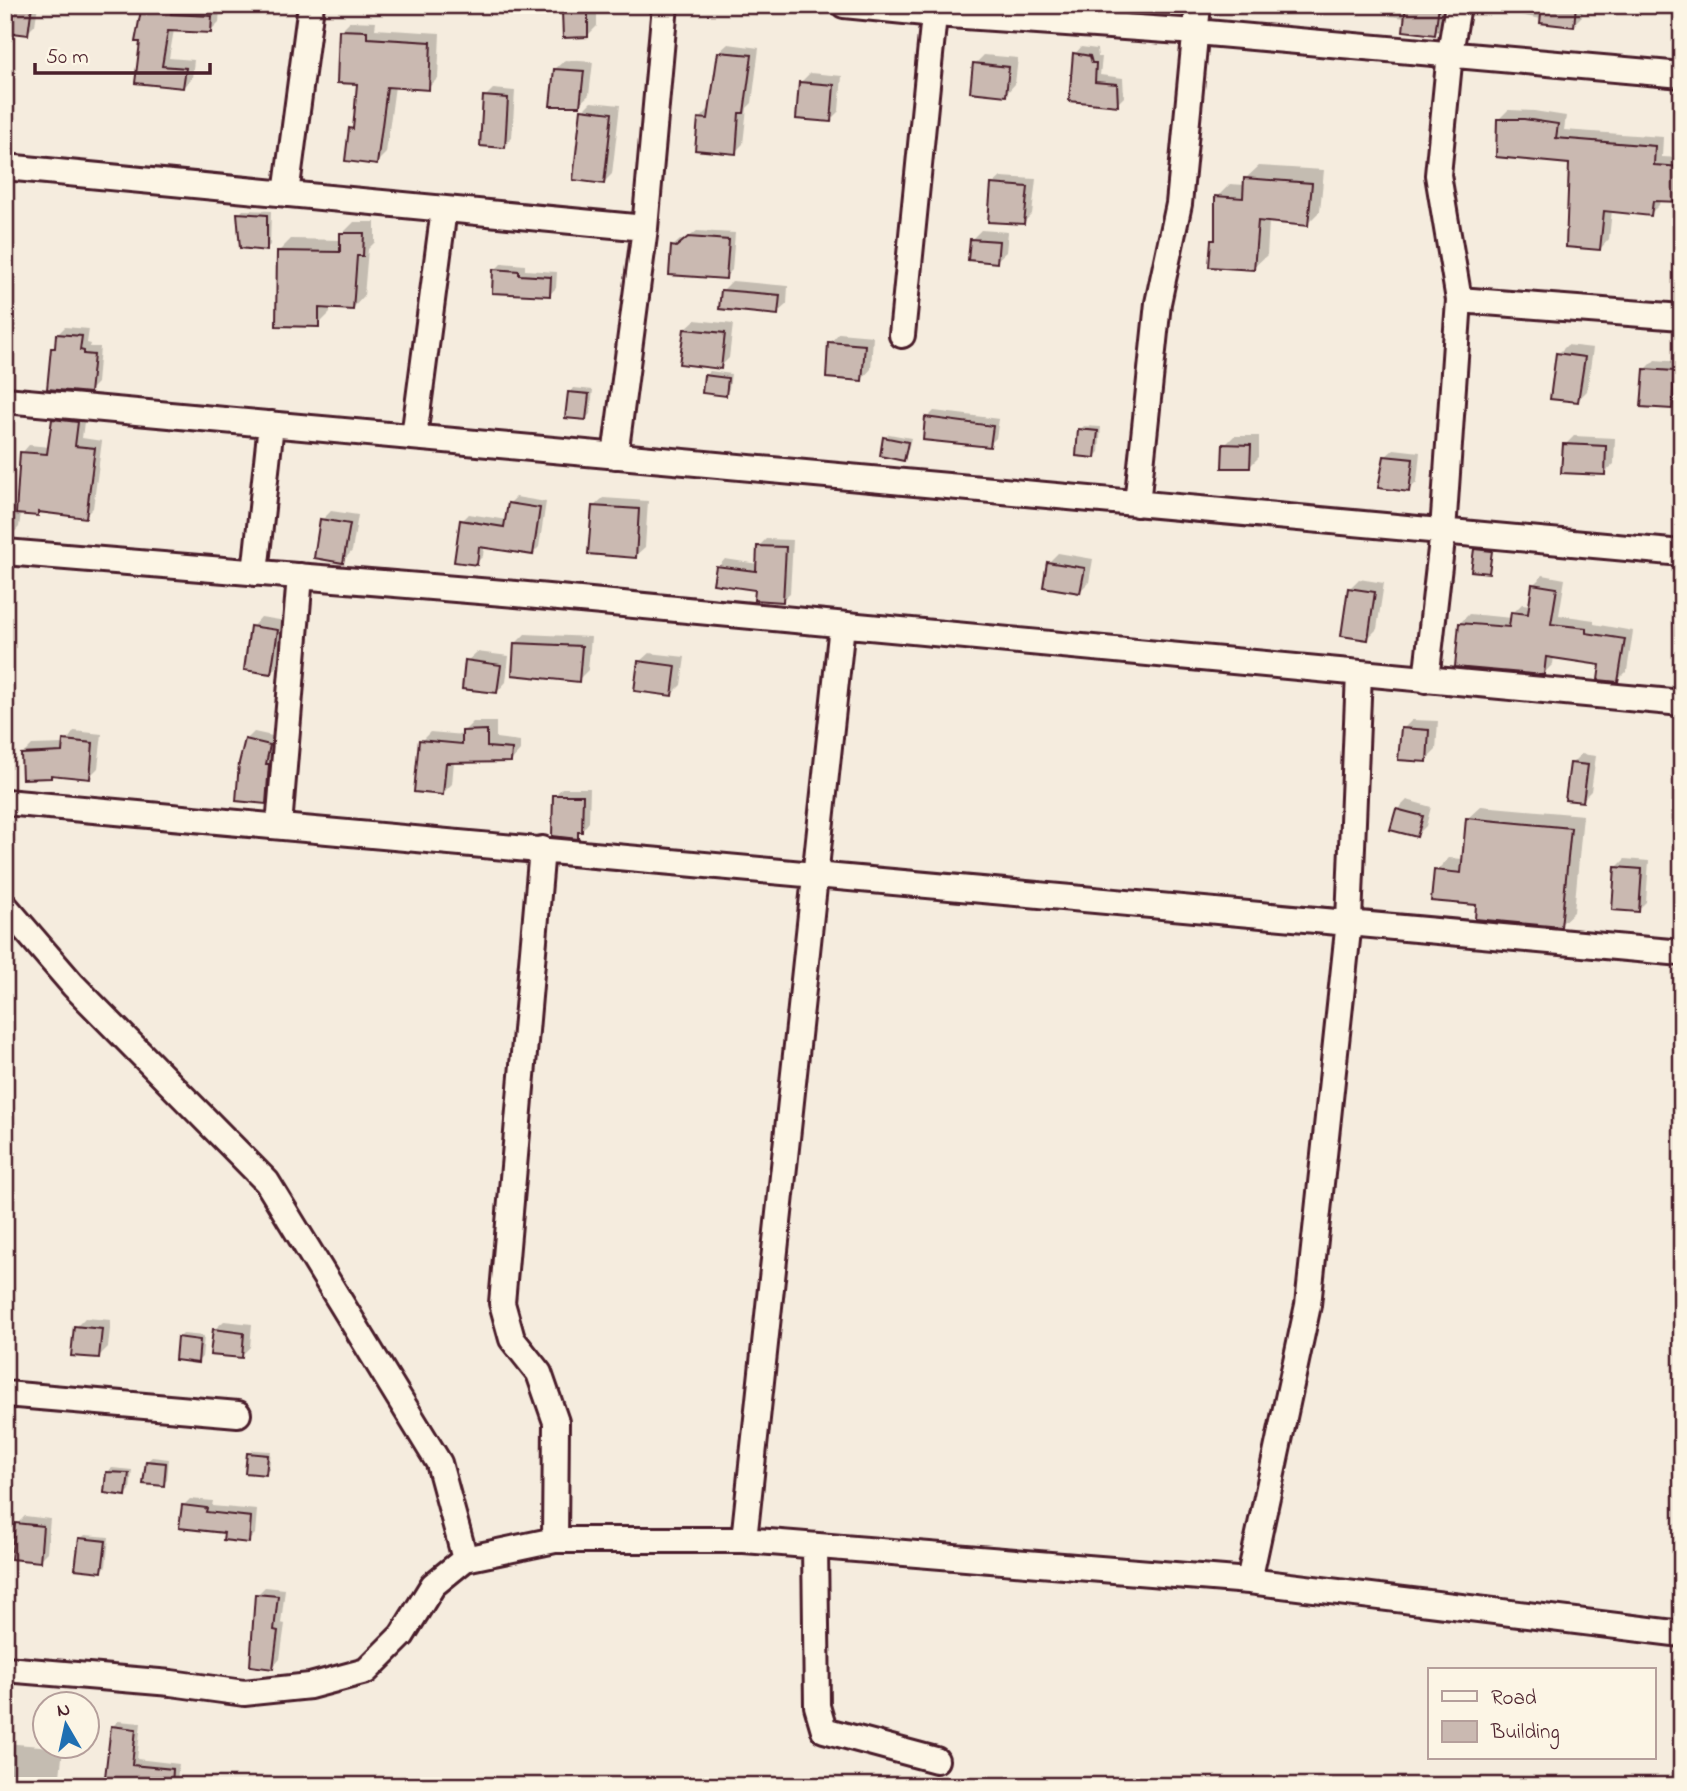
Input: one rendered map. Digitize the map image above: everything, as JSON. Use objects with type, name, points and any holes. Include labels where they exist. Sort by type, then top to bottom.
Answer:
[{"type":"street","points":[[286,194],[311,5]]},
{"type":"street","points":[[615,456],[645,228],[666,5]]},
{"type":"street","points":[[844,5],[935,10],[1450,53],[1682,75]]},
{"type":"street","points":[[1137,503],[1158,303],[1179,204],[1198,5]]},
{"type":"street","points":[[1426,680],[1443,531],[1459,300],[1438,175],[1450,53],[1458,5]]},
{"type":"street","points":[[902,335],[935,10]]},
{"type":"street","points":[[5,167],[645,228]]},
{"type":"street","points":[[414,437],[444,209]]},
{"type":"street","points":[[1459,300],[1682,317]]},
{"type":"street","points":[[5,400],[1682,553]]},
{"type":"street","points":[[255,573],[271,424]]},
{"type":"street","points":[[5,552],[842,625],[1682,704]]},
{"type":"street","points":[[279,826],[300,576]]},
{"type":"street","points":[[744,1540],[842,625]]},
{"type":"street","points":[[1249,1581],[1308,1305],[1349,921],[1359,673]]},
{"type":"street","points":[[5,802],[1682,953]]},
{"type":"street","points":[[542,849],[502,1303],[512,1339],[539,1373],[556,1422],[555,1540]]},
{"type":"street","points":[[5,906],[73,985],[267,1182],[439,1463],[466,1559]]},
{"type":"street","points":[[5,1394],[238,1414]]},
{"type":"street","points":[[5,1668],[170,1683],[244,1693],[310,1686],[366,1671],[402,1635],[433,1585],[466,1559],[555,1540],[744,1540],[1249,1581],[1682,1634]]},
{"type":"street","points":[[815,1546],[817,1706],[824,1730],[936,1760]]},
{"type":"building","points":[[5,5],[32,5],[28,35],[5,32]]},
{"type":"building","points":[[142,5],[173,5],[171,14],[212,16],[211,33],[168,31],[162,66],[186,68],[183,88],[135,83],[140,42],[135,42]]},
{"type":"building","points":[[1406,5],[1439,5],[1435,35],[1403,31]]},
{"type":"building","points":[[1542,5],[1576,5],[1574,27],[1540,23]]},
{"type":"building","points":[[588,10],[588,37],[563,38],[562,11]]},
{"type":"building","points":[[339,30],[367,31],[367,38],[431,42],[429,90],[387,87],[377,165],[345,161],[349,128],[353,129],[357,84],[337,83]]},
{"type":"building","points":[[718,52],[752,55],[744,113],[739,113],[736,154],[695,150],[698,118],[708,119]]},
{"type":"building","points":[[1073,53],[1090,56],[1092,63],[1096,63],[1095,82],[1117,84],[1118,106],[1069,101]]},
{"type":"building","points":[[973,63],[1009,67],[1006,96],[970,92]]},
{"type":"building","points":[[554,69],[584,71],[580,106],[550,106]]},
{"type":"building","points":[[799,82],[834,85],[831,122],[796,119]]},
{"type":"building","points":[[483,96],[508,98],[505,148],[480,146]]},
{"type":"building","points":[[581,109],[612,113],[604,184],[573,180]]},
{"type":"building","points":[[1497,119],[1524,119],[1558,124],[1556,138],[1655,146],[1654,165],[1682,167],[1682,202],[1653,201],[1651,216],[1604,211],[1600,250],[1566,247],[1569,164],[1496,157]]},
{"type":"building","points":[[1244,178],[1312,183],[1308,226],[1258,221],[1254,270],[1209,267],[1211,240],[1215,240],[1215,196],[1243,198]]},
{"type":"building","points":[[991,184],[1028,187],[1024,224],[988,222]]},
{"type":"building","points":[[237,213],[267,215],[267,251],[240,248]]},
{"type":"building","points":[[340,233],[364,233],[363,256],[357,256],[353,310],[319,308],[319,327],[276,326],[277,251],[340,252]]},
{"type":"building","points":[[688,237],[729,240],[726,279],[669,275],[671,246],[676,247]]},
{"type":"building","points":[[970,239],[999,241],[997,263],[968,260]]},
{"type":"building","points":[[493,269],[519,271],[519,275],[551,277],[550,296],[492,293]]},
{"type":"building","points":[[721,290],[780,295],[778,315],[719,309]]},
{"type":"building","points":[[684,329],[725,333],[721,369],[679,364]]},
{"type":"building","points":[[56,334],[82,336],[80,350],[84,351],[84,354],[94,355],[90,393],[47,389],[51,348],[55,348]]},
{"type":"building","points":[[828,342],[865,345],[862,381],[826,378]]},
{"type":"building","points":[[1556,353],[1585,357],[1578,402],[1550,399]]},
{"type":"building","points":[[1644,369],[1674,371],[1672,409],[1641,407]]},
{"type":"building","points":[[704,375],[728,378],[726,396],[702,393]]},
{"type":"building","points":[[568,392],[589,394],[586,420],[565,418]]},
{"type":"building","points":[[925,417],[993,426],[990,447],[923,440]]},
{"type":"building","points":[[52,419],[78,422],[75,446],[95,448],[86,518],[38,512],[38,516],[16,514],[20,452],[47,454]]},
{"type":"building","points":[[1078,429],[1098,431],[1095,458],[1076,456]]},
{"type":"building","points":[[883,437],[908,442],[904,461],[880,456]]},
{"type":"building","points":[[1223,444],[1251,445],[1250,468],[1222,468]]},
{"type":"building","points":[[1563,444],[1606,446],[1605,475],[1561,473]]},
{"type":"building","points":[[1384,456],[1413,459],[1409,492],[1378,488]]},
{"type":"building","points":[[508,503],[540,508],[533,555],[479,547],[477,565],[454,562],[460,520],[504,527]]},
{"type":"building","points":[[592,506],[639,509],[636,558],[588,554]]},
{"type":"building","points":[[320,519],[350,524],[343,563],[314,558]]},
{"type":"building","points":[[757,546],[786,547],[783,602],[754,600],[755,590],[713,584],[716,566],[756,571]]},
{"type":"building","points":[[1474,549],[1492,551],[1489,573],[1471,571]]},
{"type":"building","points":[[1047,562],[1085,568],[1080,593],[1043,587]]},
{"type":"building","points":[[1532,584],[1557,588],[1551,624],[1586,628],[1586,633],[1625,639],[1618,682],[1598,680],[1600,665],[1546,657],[1544,675],[1455,667],[1459,623],[1509,627],[1511,612],[1528,614]]},
{"type":"building","points":[[1348,588],[1375,592],[1368,640],[1341,636]]},
{"type":"building","points":[[250,626],[278,630],[271,674],[244,670]]},
{"type":"building","points":[[514,643],[582,646],[579,682],[512,675]]},
{"type":"building","points":[[465,660],[501,665],[497,693],[462,689]]},
{"type":"building","points":[[638,661],[676,666],[672,696],[634,691]]},
{"type":"building","points":[[1401,728],[1429,730],[1427,762],[1398,760]]},
{"type":"building","points":[[487,730],[487,747],[512,749],[511,762],[446,763],[443,795],[414,792],[419,740],[462,744],[462,731]]},
{"type":"building","points":[[245,739],[270,745],[266,764],[269,764],[266,804],[236,801],[239,763]]},
{"type":"building","points":[[63,740],[93,743],[90,779],[51,775],[51,778],[22,779],[21,754],[62,752]]},
{"type":"building","points":[[1570,763],[1588,765],[1583,802],[1565,800]]},
{"type":"building","points":[[553,795],[583,795],[582,832],[578,832],[578,839],[552,836]]},
{"type":"building","points":[[1396,809],[1423,816],[1417,837],[1390,830]]},
{"type":"building","points":[[1466,818],[1571,828],[1561,927],[1475,919],[1476,905],[1431,901],[1434,870],[1461,873]]},
{"type":"building","points":[[1615,867],[1642,869],[1639,912],[1612,910]]},
{"type":"building","points":[[74,1326],[102,1329],[99,1358],[71,1356]]},
{"type":"building","points":[[213,1329],[244,1333],[242,1358],[210,1355]]},
{"type":"building","points":[[177,1337],[200,1340],[198,1363],[175,1360]]},
{"type":"building","points":[[247,1453],[268,1455],[266,1475],[245,1473]]},
{"type":"building","points":[[146,1461],[166,1463],[164,1486],[143,1484]]},
{"type":"building","points":[[106,1472],[129,1473],[126,1496],[104,1493]]},
{"type":"building","points":[[182,1505],[207,1508],[206,1512],[251,1517],[249,1543],[223,1540],[224,1533],[179,1528]]},
{"type":"building","points":[[15,1523],[43,1526],[40,1562],[11,1559]]},
{"type":"building","points":[[79,1538],[106,1541],[102,1572],[75,1569]]},
{"type":"building","points":[[255,1594],[278,1596],[274,1630],[278,1631],[273,1669],[250,1666]]},
{"type":"building","points":[[111,1726],[136,1729],[132,1765],[173,1769],[172,1786],[104,1786]]}]
